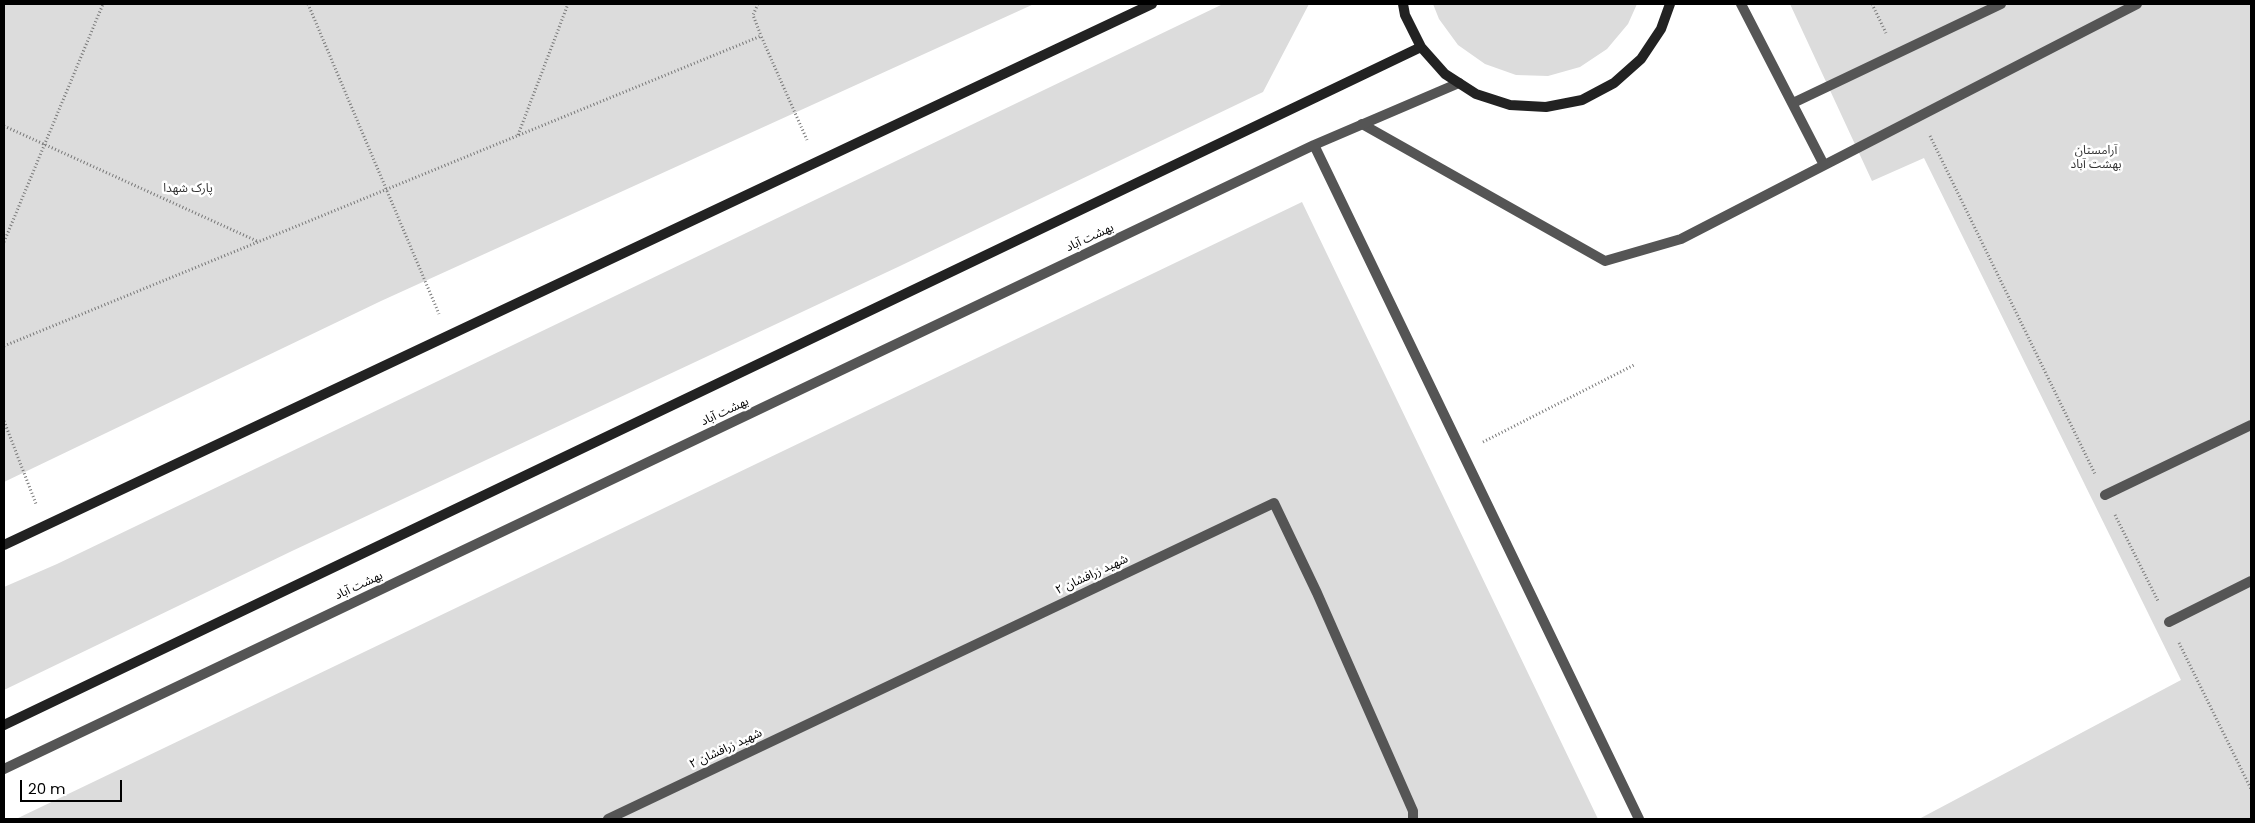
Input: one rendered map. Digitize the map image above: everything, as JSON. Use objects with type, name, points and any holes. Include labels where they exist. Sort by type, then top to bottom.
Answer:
[{"type":"street","points":[[4,545],[1152,4]]},
{"type":"street","points":[[1403,4],[1405,15],[1422,47],[1445,74],[1476,94],[1510,105],[1546,107],[1582,100],[1614,83],[1641,59],[1661,29],[1670,4]]},
{"type":"street","points":[[1741,4],[1824,165]]},
{"type":"street","points":[[1793,103],[2001,4]]},
{"type":"street","points":[[1362,124],[1605,261],[1681,239],[2137,4]]},
{"type":"street","points":[[4,725],[1422,47]]},
{"type":"street","name":"بهشت آباد","points":[[4,769],[1314,145],[1459,83]]},
{"type":"street","points":[[1314,145],[1639,819]]},
{"type":"street","points":[[2105,495],[2251,425]]},
{"type":"street","name":"شهید زرافشان ۲","points":[[608,819],[1274,503],[1317,593],[1413,812],[1413,819]]},
{"type":"street","points":[[2169,622],[2251,581]]},
{"type":"path","points":[[4,242],[103,4]]},
{"type":"path","points":[[308,4],[448,336]]},
{"type":"path","points":[[518,136],[568,4]]},
{"type":"path","points":[[758,4],[753,15],[817,162]]},
{"type":"path","points":[[1872,4],[1896,54]]},
{"type":"path","points":[[4,346],[761,36]]},
{"type":"path","points":[[1920,115],[2251,790]]},
{"type":"path","points":[[4,126],[259,242]]},
{"type":"path","points":[[1462,452],[1634,365]]},
{"type":"path","points":[[4,421],[45,526]]},
{"type":"green space","name":"پارک شهدا","points":[[4,4],[1034,4],[381,301],[4,482]]},
{"type":"green space","points":[[1223,4],[1309,4],[1263,92],[900,266],[292,551],[4,690],[4,587],[57,564]]},
{"type":"green space","points":[[1433,4],[1637,4],[1628,24],[1607,49],[1580,67],[1548,76],[1516,75],[1485,64],[1458,45],[1439,19]]},
{"type":"green space","name":"آرامستان بهشت آباد","points":[[1790,4],[2251,4],[2251,819],[1919,819],[2181,680],[1924,158],[1872,181]]},
{"type":"green space","points":[[1302,202],[1598,819],[16,819]]}]
